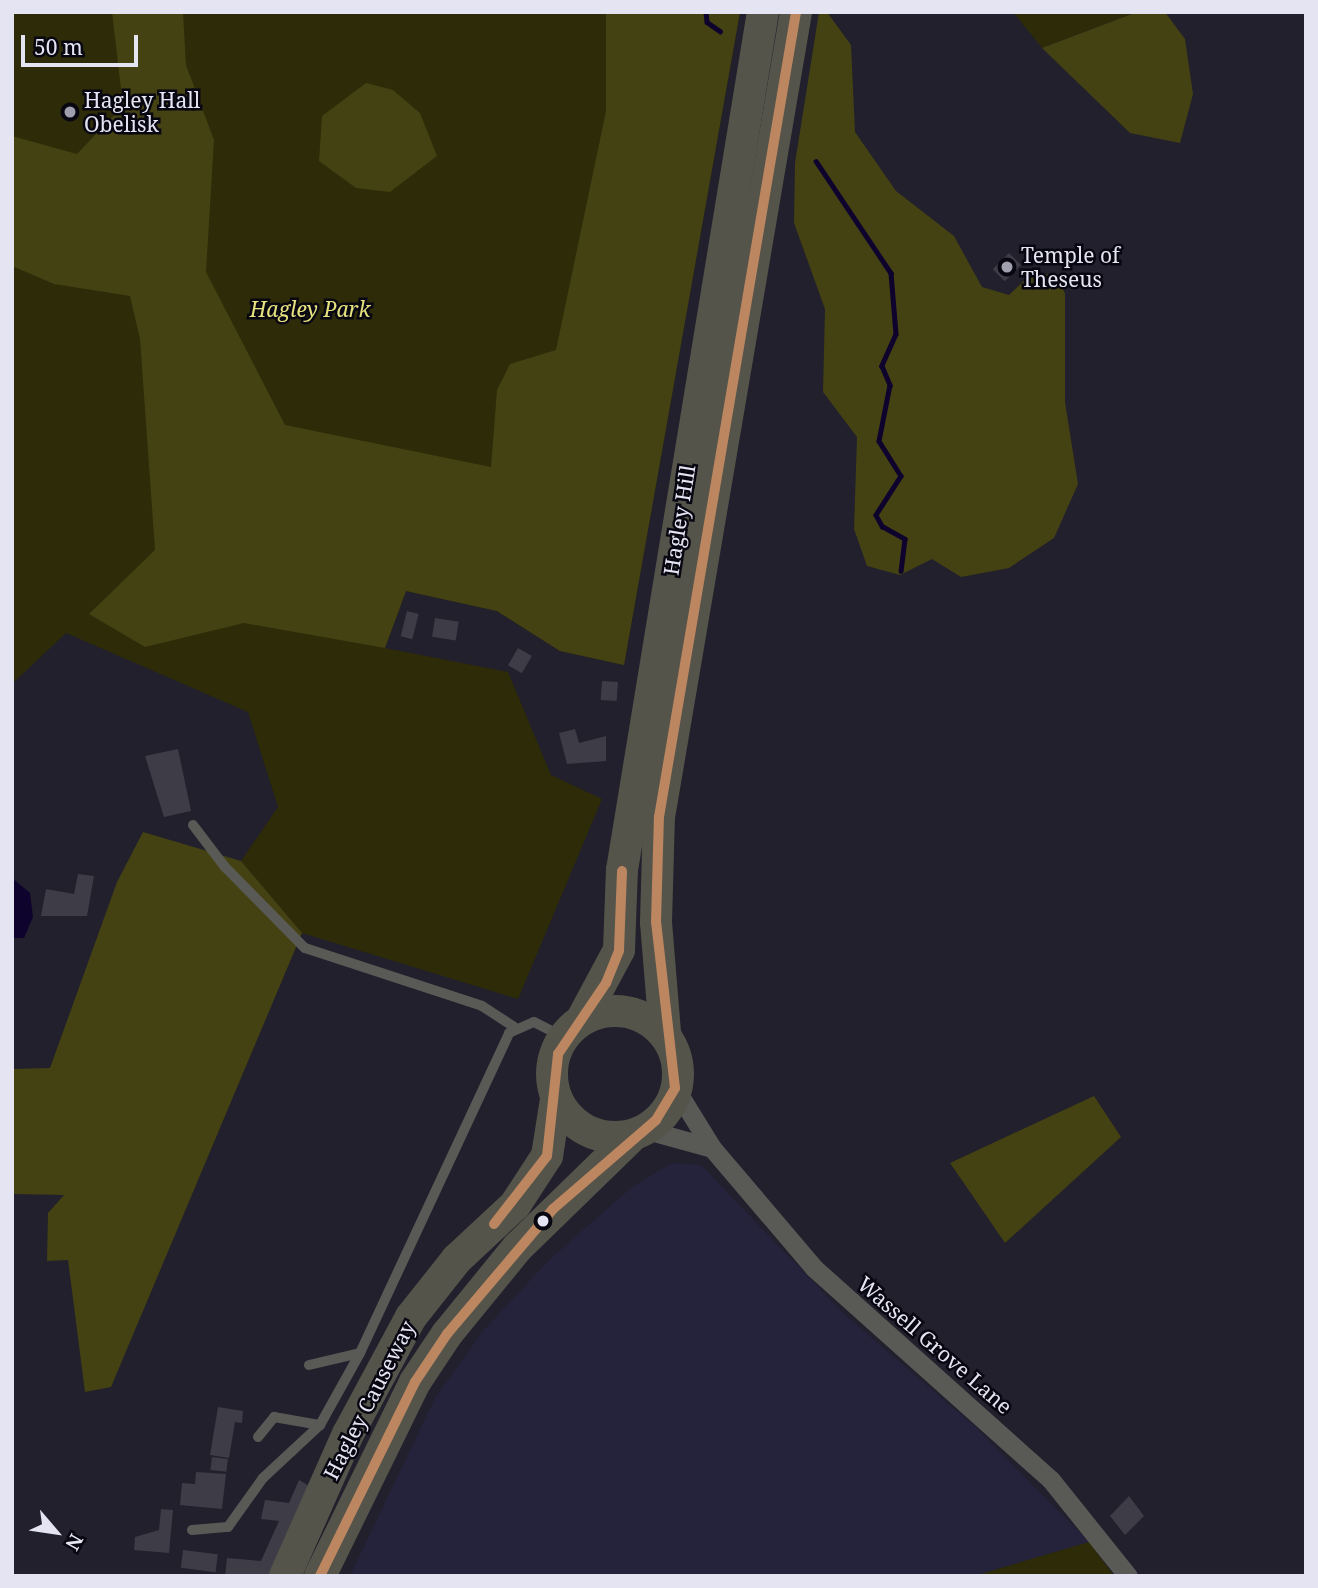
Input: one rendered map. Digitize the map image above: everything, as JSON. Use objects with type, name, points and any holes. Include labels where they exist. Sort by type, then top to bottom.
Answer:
[{"type":"highway","name":"Hagley Hill","points":[[574,1029],[619,950],[622,870],[763,12]]},
{"type":"highway","name":"Hagley Hill","points":[[665,1032],[656,922],[659,817],[796,12]]},
{"type":"highway","points":[[629,1008],[665,1032],[675,1056],[675,1087],[638,1134],[614,1142],[583,1132],[572,1125],[556,1099],[558,1054],[574,1029],[629,1008]]},
{"type":"highway","name":"Hagley Causeway","points":[[285,1576],[348,1434],[411,1317],[457,1259],[515,1205],[547,1156],[556,1099]]},
{"type":"highway","name":"Hagley Causeway","points":[[320,1576],[415,1382],[447,1334],[527,1237],[638,1134]]},
{"type":"street","name":"Wassell Grove Lane","points":[[675,1087],[712,1148],[814,1268],[1051,1480],[1128,1576]]},
{"type":"street","points":[[638,1134],[712,1148]]},
{"type":"lane","points":[[193,825],[225,867],[305,948],[482,1006],[514,1027],[534,1022],[574,1029]]},
{"type":"lane","points":[[192,1530],[228,1527],[262,1478],[320,1425],[360,1353],[514,1027]]},
{"type":"lane","points":[[309,1364],[360,1353]]},
{"type":"lane","points":[[258,1437],[274,1417],[320,1425]]},
{"type":"shaded area","points":[[112,12],[183,12],[186,65],[214,140],[206,272],[285,425],[491,467],[497,390],[510,364],[556,350],[606,111],[606,12],[740,12],[624,665],[560,651],[497,611],[406,591],[385,648],[244,623],[145,647],[89,614],[155,550],[140,339],[130,296],[54,284],[12,266],[12,136],[77,154],[123,106]]},
{"type":"shaded area","points":[[819,12],[827,12],[851,45],[855,132],[896,191],[954,236],[982,287],[1009,295],[1030,275],[1058,274],[1065,294],[1065,402],[1078,484],[1054,538],[1009,568],[961,577],[932,559],[900,575],[867,566],[854,529],[857,437],[823,392],[825,309],[794,223],[795,163]]},
{"type":"shaded area","points":[[1137,12],[1165,12],[1185,39],[1193,94],[1180,143],[1130,133],[1042,48]]},
{"type":"shaded area","points":[[366,83],[393,90],[420,113],[437,156],[390,192],[356,188],[319,161],[322,116]]},
{"type":"shaded area","points":[[143,832],[241,861],[302,933],[111,1387],[85,1392],[68,1260],[47,1261],[48,1213],[64,1195],[12,1194],[12,1069],[50,1068],[117,882]]},
{"type":"shaded area","points":[[12,878],[30,893],[33,917],[24,938],[12,938]]},
{"type":"shaded area","points":[[1094,1096],[1121,1137],[1005,1243],[950,1163]]},
{"type":"shaded area","points":[[672,1163],[701,1165],[844,1314],[975,1427],[1089,1542],[974,1576],[350,1576],[434,1400],[483,1331],[549,1260],[632,1187]]},
{"type":"green space","name":"Hagley Park","points":[[12,12],[740,12],[624,665],[560,651],[497,611],[406,591],[385,648],[508,672],[551,775],[602,799],[518,999],[302,933],[241,861],[278,807],[248,712],[66,633],[12,684]]},
{"type":"green space","points":[[1013,12],[1137,12],[1042,48]]},
{"type":"green space","points":[[1089,1542],[1114,1576],[974,1576]]},
{"type":"building","name":"Temple of Theseus","points":[[1009,253],[1021,265],[1005,281],[993,269]]},
{"type":"building","points":[[407,611],[419,614],[412,639],[401,636]]},
{"type":"building","points":[[435,618],[459,622],[456,641],[432,637]]},
{"type":"building","points":[[518,648],[532,656],[522,673],[508,665]]},
{"type":"building","points":[[602,681],[618,682],[617,701],[601,700]]},
{"type":"building","points":[[575,729],[579,743],[606,736],[606,761],[567,764],[559,733]]},
{"type":"building","points":[[178,749],[191,811],[164,817],[145,756]]},
{"type":"building","points":[[78,874],[94,876],[87,916],[41,916],[46,889],[74,894]]},
{"type":"building","points":[[218,1407],[243,1411],[242,1423],[235,1422],[229,1458],[210,1455]]},
{"type":"building","points":[[212,1457],[228,1459],[226,1472],[210,1470]]},
{"type":"building","points":[[196,1472],[226,1474],[222,1509],[180,1505],[182,1483],[195,1484]]},
{"type":"building","points":[[299,1480],[311,1487],[271,1576],[225,1576],[227,1558],[261,1561],[279,1521],[261,1519],[265,1500],[289,1503]]},
{"type":"building","points":[[1129,1496],[1144,1516],[1125,1535],[1110,1516]]},
{"type":"building","points":[[161,1509],[173,1510],[169,1553],[134,1550],[135,1537],[159,1530]]},
{"type":"building","points":[[183,1550],[218,1554],[216,1572],[181,1568]]},
{"type":"waterway","points":[[706,12],[707,22],[720,31]]},
{"type":"waterway","points":[[816,161],[891,273],[896,334],[882,366],[890,385],[879,441],[901,476],[876,515],[882,526],[905,539],[901,571]]},
{"type":"transit line","points":[[320,1576],[415,1382],[447,1334],[553,1209],[656,1120],[675,1088],[656,922],[659,817],[796,12]]},
{"type":"transit line","points":[[494,1224],[547,1156],[558,1054],[606,983],[619,950],[622,871]]},
{"type":"place","name":"Hagley Hall Obelisk","points":[[70,112]]},
{"type":"place","name":"Temple of Theseus","points":[[1007,267]]}]
